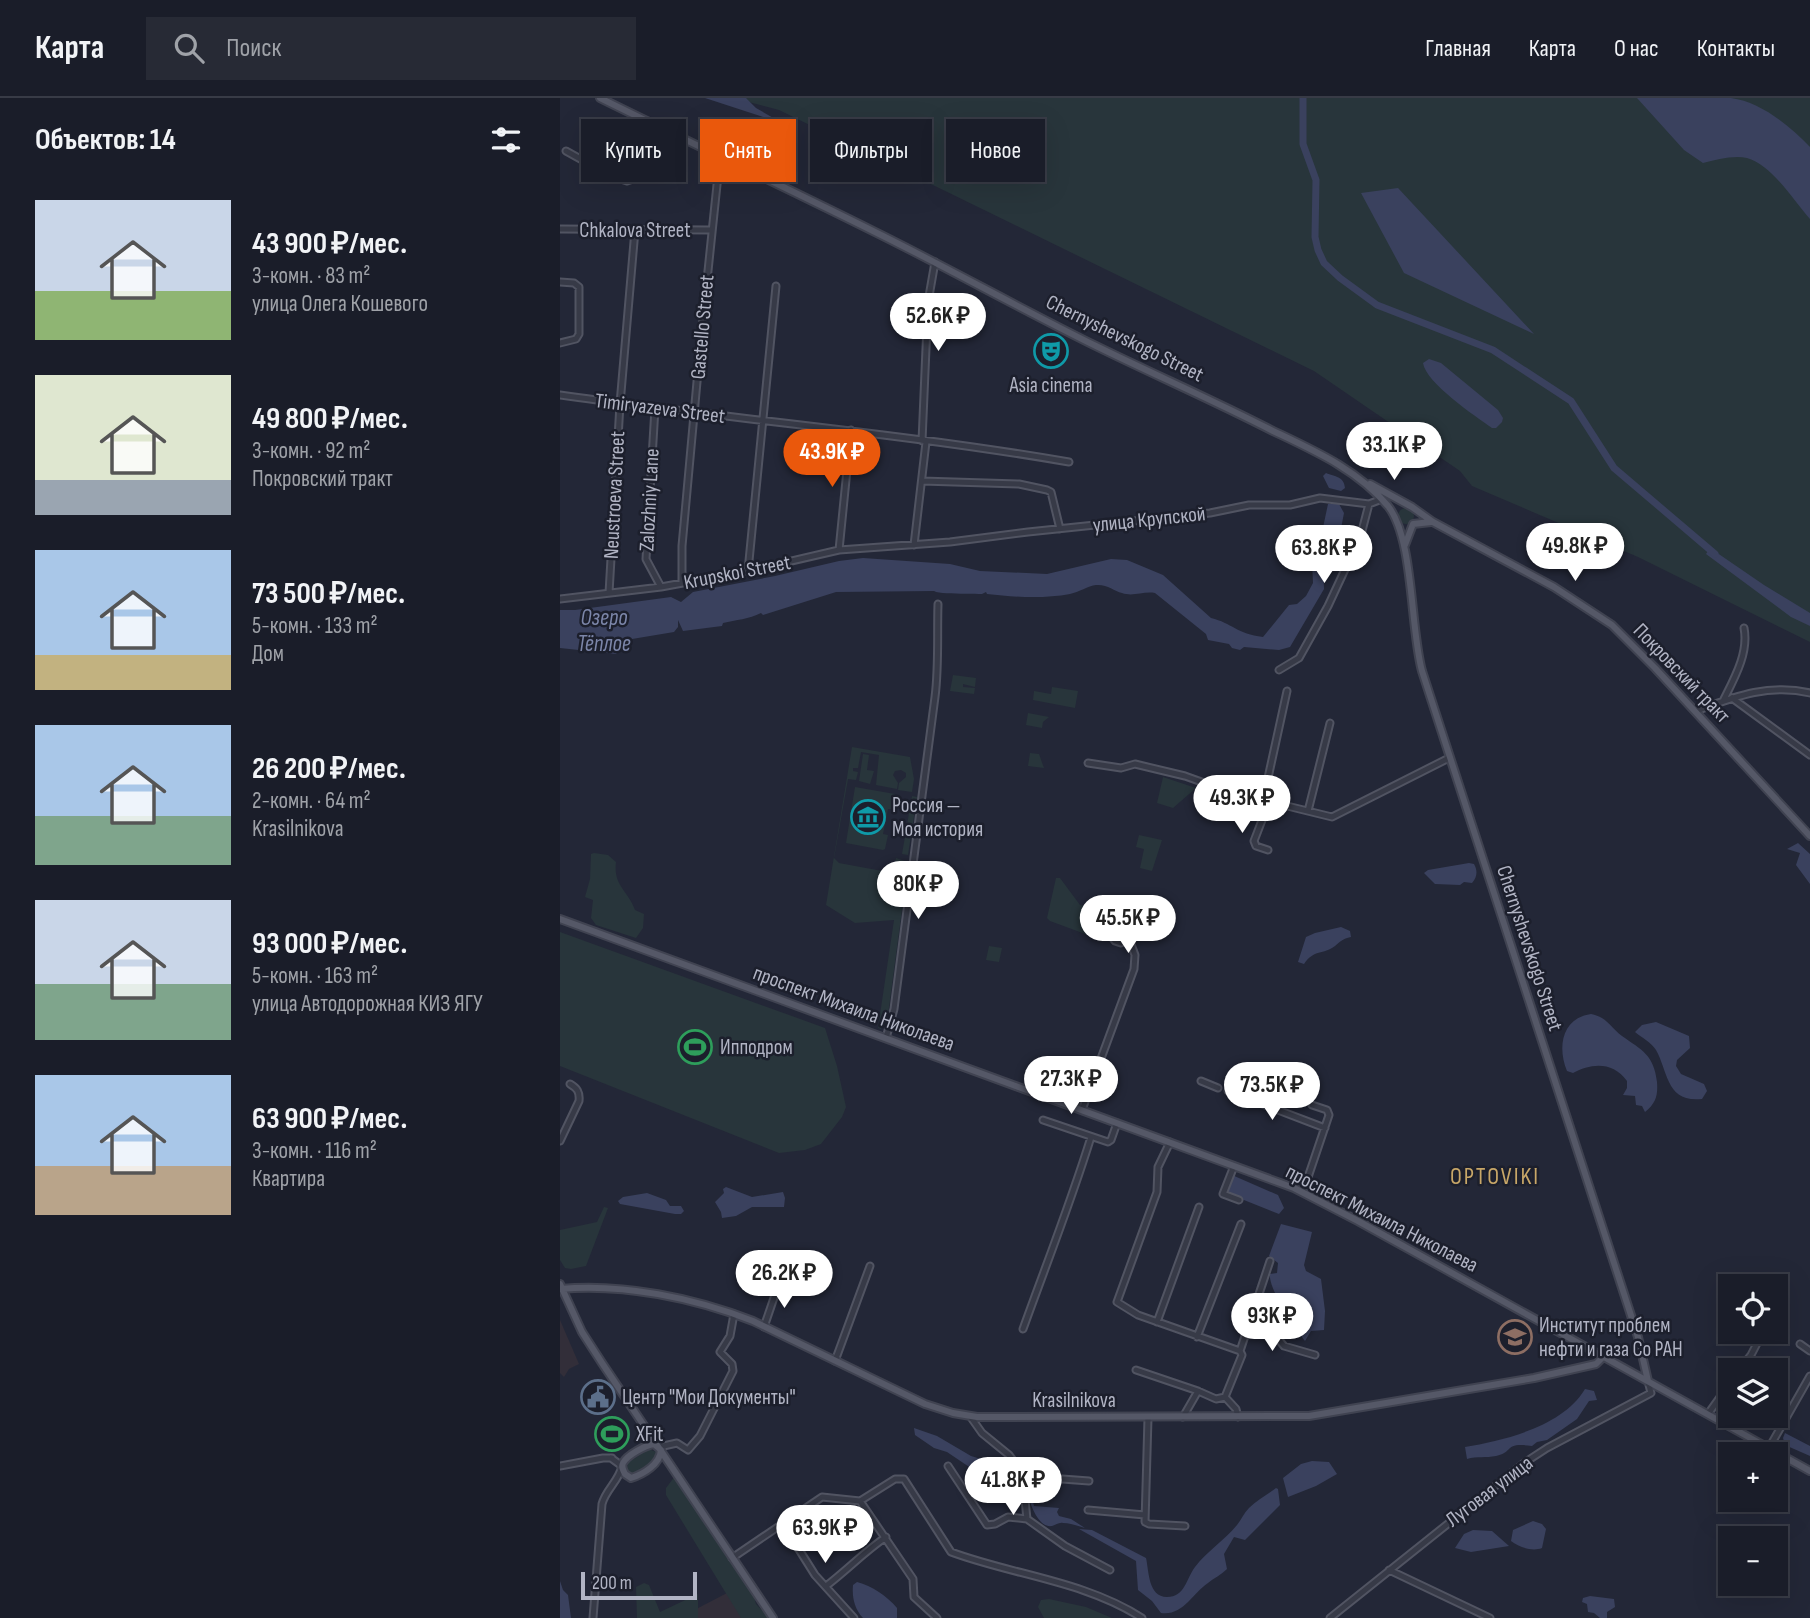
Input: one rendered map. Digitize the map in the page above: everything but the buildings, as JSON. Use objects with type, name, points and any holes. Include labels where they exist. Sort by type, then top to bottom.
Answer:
[{"type":"main road","name":"Chernyshevskogo Street","points":[[600,98],[643,119]]},
{"type":"main road","name":"Chernyshevskogo Street","points":[[773,182],[1096,346],[1198,393],[1319,454],[1368,484],[1382,499],[1396,519],[1405,547],[1418,655],[1449,758],[1634,1325],[1648,1381]]},
{"type":"main road","name":"Покровский тракт","points":[[1368,484],[1591,610],[1631,643],[1810,836]]},
{"type":"main road","points":[[1405,547],[1414,523],[1416,515],[1412,507],[1400,507],[1396,519],[1403,526],[1414,523],[1433,522]]},
{"type":"main road","name":"проспект Михаила Николаева","points":[[560,919],[1303,1192],[1758,1442]]},
{"type":"main road","points":[[561,1287],[582,1332],[773,1618]]},
{"type":"main road","name":"Krasilnikova","points":[[561,1287],[654,1294],[734,1314],[925,1404],[970,1416],[1238,1418],[1323,1414],[1534,1378],[1596,1364],[1603,1357]]},
{"type":"main road","points":[[647,1429],[647,1445]]},
{"type":"main road","points":[[647,1445],[659,1447],[661,1455],[656,1463],[636,1477],[631,1478],[625,1474],[623,1464],[647,1445]]},
{"type":"main road","name":"проспект Михаила Николаева","points":[[1788,1459],[1810,1471]]},
{"type":"main road","points":[[656,1463],[675,1471]]},
{"type":"street","points":[[566,151],[581,159]]},
{"type":"street","name":"Gastello Street","points":[[682,582],[682,547],[717,182]]},
{"type":"street","name":"Chkalova Street","points":[[560,229],[711,230]]},
{"type":"street","name":"Neustroeva Street","points":[[609,593],[620,404],[635,230]]},
{"type":"street","points":[[914,545],[922,481],[928,302],[935,262]]},
{"type":"street","points":[[560,282],[574,283],[579,287],[579,315],[576,339],[560,343]]},
{"type":"street","points":[[748,571],[776,286]]},
{"type":"street","name":"Timiryazeva Street","points":[[560,396],[851,430],[1069,462]]},
{"type":"street","name":"Zalozhniy Lane","points":[[655,408],[646,559],[661,587]]},
{"type":"street","points":[[839,550],[851,430]]},
{"type":"street","points":[[922,481],[1019,484],[1047,490],[1054,498],[1060,529]]},
{"type":"street","name":"улица Крупской","points":[[914,545],[1210,513],[1249,505],[1290,505],[1320,498],[1369,504],[1382,499]]},
{"type":"street","points":[[1279,670],[1299,658],[1328,606],[1357,550],[1369,504]]},
{"type":"street","name":"Krupskoi Street","points":[[560,599],[661,587],[839,550],[914,545]]},
{"type":"street","points":[[886,1038],[894,1009],[935,697],[938,671],[938,604]]},
{"type":"street","points":[[1723,701],[1743,656],[1746,638],[1744,628]]},
{"type":"street","points":[[1696,712],[1732,698],[1782,688],[1810,693]]},
{"type":"street","points":[[1268,850],[1256,846],[1254,841],[1267,803],[1266,787],[1287,691]]},
{"type":"street","points":[[1732,698],[1810,755]]},
{"type":"street","points":[[1308,811],[1330,723]]},
{"type":"street","points":[[1088,763],[1121,768],[1135,764],[1185,776],[1213,788],[1267,803],[1332,817],[1449,758]]},
{"type":"street","points":[[1082,1110],[1134,969],[1135,960],[1133,952],[1128,936],[1129,920],[1120,915],[1114,921],[1111,936],[1133,952]]},
{"type":"street","points":[[1121,943],[1125,942],[1128,936]]},
{"type":"street","points":[[1201,1082],[1218,1088]]},
{"type":"street","points":[[560,1141],[579,1101],[580,1094],[576,1087],[570,1084]]},
{"type":"street","points":[[1228,1091],[1325,1128]]},
{"type":"street","points":[[1303,1192],[1329,1112],[1312,1105]]},
{"type":"street","points":[[1043,1120],[1108,1142],[1117,1123]]},
{"type":"street","points":[[1023,1329],[1069,1208],[1091,1137]]},
{"type":"street","points":[[1170,1142],[1158,1167],[1157,1192],[1116,1302],[1157,1322],[1240,1352]]},
{"type":"street","points":[[1234,1166],[1223,1194],[1239,1200]]},
{"type":"street","points":[[1157,1322],[1199,1207]]},
{"type":"street","points":[[1196,1337],[1241,1224]]},
{"type":"street","points":[[1225,1397],[1241,1358],[1240,1352],[1270,1261]]},
{"type":"street","points":[[835,1361],[870,1266]]},
{"type":"street","points":[[764,1326],[778,1286]]},
{"type":"street","points":[[1254,1310],[1284,1346],[1315,1356]]},
{"type":"street","points":[[659,1447],[677,1443],[688,1450],[700,1436],[733,1371],[732,1364],[720,1352],[730,1336],[734,1314]]},
{"type":"street","points":[[1800,1343],[1810,1351]]},
{"type":"street","points":[[1136,1370],[1216,1399],[1225,1397]]},
{"type":"street","points":[[1772,1442],[1810,1376]]},
{"type":"street","name":"Луговая улица","points":[[1330,1618],[1524,1463],[1651,1392],[1648,1381]]},
{"type":"street","points":[[1183,1418],[1198,1391]]},
{"type":"street","points":[[1225,1397],[1236,1409],[1238,1418]]},
{"type":"street","points":[[1708,1414],[1718,1400]]},
{"type":"street","points":[[970,1416],[982,1433],[1013,1460],[1022,1476],[1027,1519]]},
{"type":"street","points":[[1149,1418],[1146,1524],[1185,1526]]},
{"type":"street","points":[[560,1466],[603,1458],[611,1458],[623,1464],[605,1493],[602,1504],[593,1618]]},
{"type":"street","points":[[948,1466],[987,1525],[1008,1517],[1027,1519],[1065,1546],[1111,1570]]},
{"type":"street","points":[[616,1479],[625,1474]]},
{"type":"street","points":[[1022,1476],[1089,1481]]},
{"type":"street","points":[[732,1558],[822,1497],[860,1501],[895,1479],[904,1479],[951,1552],[1064,1584],[1114,1603],[1142,1618]]},
{"type":"street","points":[[860,1501],[913,1579],[914,1597],[937,1618]]},
{"type":"street","points":[[1088,1510],[1145,1515]]},
{"type":"street","points":[[783,1524],[816,1576],[855,1618]]},
{"type":"street","points":[[826,1586],[886,1536]]},
{"type":"street","points":[[1389,1570],[1490,1618]]},
{"type":"shaded area","points":[[733,98],[1810,98],[1810,642],[1638,557],[1472,486],[1460,471],[1314,371],[927,182],[932,182],[932,119],[810,119],[810,125],[779,110]]},
{"type":"shaded area","points":[[1406,508],[1414,516],[1406,524],[1398,516]]},
{"type":"shaded area","points":[[953,675],[976,678],[975,687],[963,684],[963,687],[975,688],[974,694],[950,691]]},
{"type":"shaded area","points":[[1052,687],[1078,691],[1075,708],[1033,700],[1034,691],[1051,694]]},
{"type":"shaded area","points":[[1028,713],[1049,717],[1043,722],[1042,728],[1026,725]]},
{"type":"shaded area","points":[[852,747],[910,757],[914,779],[912,792],[898,790],[899,783],[906,777],[906,773],[901,770],[895,771],[893,775],[898,783],[897,789],[876,785],[879,755],[861,752],[858,768],[853,768],[853,771],[858,772],[856,780],[848,779],[834,858],[839,863],[893,873],[896,858],[908,862],[888,1015],[881,1029],[878,1028],[894,920],[855,923],[826,905]]},
{"type":"shaded area","points":[[1030,753],[1039,754],[1044,768],[1028,766]]},
{"type":"shaded area","points":[[863,754],[869,755],[867,770],[874,771],[870,784],[859,781]]},
{"type":"shaded area","points":[[1163,777],[1196,788],[1173,808],[1157,803]]},
{"type":"shaded area","points":[[855,787],[895,794],[892,809],[888,809],[883,834],[888,835],[883,850],[846,843]]},
{"type":"shaded area","points":[[912,796],[917,797],[908,855],[902,854]]},
{"type":"shaded area","points":[[1139,835],[1162,840],[1152,871],[1140,868],[1144,849],[1136,847]]},
{"type":"shaded area","points":[[591,854],[608,855],[616,862],[619,882],[635,910],[644,914],[643,928],[636,938],[596,925],[591,918],[593,900],[585,897],[590,879]]},
{"type":"shaded area","points":[[1056,878],[1060,878],[1080,905],[1107,911],[1110,916],[1104,941],[1047,918]]},
{"type":"shaded area","name":"Ипподром","points":[[560,932],[825,1028],[846,1107],[842,1117],[821,1144],[805,1150],[779,1153],[560,1066]]},
{"type":"shaded area","points":[[989,946],[1002,948],[999,962],[986,960]]},
{"type":"shaded area","points":[[604,1207],[608,1208],[586,1266],[565,1268],[560,1260],[560,1230],[597,1222]]},
{"type":"shaded area","points":[[560,1320],[579,1364],[569,1369],[564,1377],[560,1373]]},
{"type":"shaded area","points":[[649,1449],[656,1452],[656,1461],[635,1474],[629,1474],[626,1469],[629,1462]]},
{"type":"shaded area","points":[[675,1476],[753,1594],[756,1604],[769,1618],[741,1618],[666,1495],[666,1488]]},
{"type":"shaded area","points":[[644,1583],[649,1585],[660,1612],[698,1594],[698,1618],[637,1618],[636,1587]]},
{"type":"shaded area","points":[[727,1593],[743,1618],[679,1618]]},
{"type":"shaded area","points":[[1049,1599],[1086,1607],[1112,1618],[1044,1618],[1038,1607],[1041,1600]]},
{"type":"water","points":[[705,98],[746,98],[756,108],[775,119]]},
{"type":"water","points":[[1637,98],[1731,98],[1753,104],[1774,116],[1810,147],[1810,219],[1782,184],[1765,168],[1742,157],[1703,163],[1684,150]]},
{"type":"water","points":[[1398,188],[1534,334],[1404,273],[1361,193]]},
{"type":"water","points":[[1429,359],[1441,363],[1498,410],[1503,418],[1502,422],[1492,428],[1452,398],[1426,371],[1423,363]]},
{"type":"water","points":[[1326,473],[1341,479],[1345,488],[1341,491],[1329,488],[1323,476]]},
{"type":"water","name":"Озеро Тёплое","points":[[1328,504],[1339,504],[1344,513],[1339,539],[1323,559],[1324,589],[1290,647],[1279,650],[1244,647],[1240,650],[1229,644],[1208,640],[1206,634],[1155,593],[1126,594],[1100,585],[1060,596],[1039,597],[986,592],[836,592],[763,615],[761,613],[723,623],[722,626],[683,631],[678,620],[678,627],[674,632],[632,639],[616,654],[560,648],[560,610],[671,597],[681,602],[693,592],[863,558],[950,564],[980,571],[1047,574],[1111,559],[1127,560],[1163,575],[1211,618],[1263,637],[1289,605],[1297,604],[1306,596],[1313,583],[1312,561],[1321,537]]},
{"type":"water","points":[[1710,548],[1810,613],[1810,626],[1791,617],[1706,554]]},
{"type":"water","points":[[1798,843],[1810,854],[1810,884],[1796,865],[1800,853],[1787,849]]},
{"type":"water","points":[[1474,864],[1476,869],[1476,877],[1472,883],[1435,884],[1424,873],[1428,870]]},
{"type":"water","points":[[1341,927],[1350,931],[1351,937],[1331,949],[1311,956],[1304,964],[1298,962],[1306,937]]},
{"type":"water","points":[[1591,1014],[1605,1020],[1650,1059],[1657,1091],[1654,1102],[1645,1112],[1642,1106],[1636,1105],[1635,1096],[1623,1095],[1627,1081],[1615,1070],[1594,1066],[1573,1073],[1567,1071],[1562,1053],[1564,1035],[1574,1021]]},
{"type":"water","points":[[1656,1022],[1689,1036],[1690,1048],[1677,1060],[1676,1066],[1681,1074],[1704,1084],[1707,1091],[1702,1099],[1690,1099],[1675,1091],[1656,1050],[1635,1032],[1642,1025]]},
{"type":"water","points":[[1232,1175],[1278,1195],[1284,1208],[1279,1214],[1229,1194],[1227,1185]]},
{"type":"water","points":[[726,1187],[752,1197],[783,1192],[784,1207],[752,1207],[736,1216],[722,1218],[715,1202]]},
{"type":"water","points":[[647,1193],[666,1200],[670,1206],[681,1206],[684,1211],[675,1214],[620,1204],[618,1201],[623,1197]]},
{"type":"water","points":[[1281,1224],[1312,1232],[1304,1265],[1306,1271],[1321,1279],[1325,1311],[1324,1330],[1311,1331],[1305,1341],[1283,1309],[1271,1281],[1270,1274],[1277,1273],[1278,1263],[1269,1256]]},
{"type":"water","points":[[1585,1389],[1594,1391],[1597,1400],[1589,1401],[1577,1419],[1547,1440],[1532,1446],[1513,1446],[1496,1456],[1467,1459],[1465,1447],[1515,1435],[1548,1422],[1563,1413]]},
{"type":"water","points":[[914,1428],[937,1436],[971,1456],[991,1462],[1006,1462],[1015,1475],[1020,1495],[999,1487],[947,1452],[934,1448],[915,1435]]},
{"type":"water","points":[[1785,1433],[1810,1446],[1810,1456],[1788,1446],[1788,1442],[1784,1442]]},
{"type":"water","points":[[1312,1461],[1329,1462],[1337,1474],[1288,1497],[1283,1478],[1301,1464]]},
{"type":"water","points":[[1276,1488],[1280,1505],[1245,1540],[1234,1537],[1224,1554],[1227,1569],[1181,1608],[1169,1613],[1161,1613],[1152,1601],[1138,1590],[1136,1561],[1079,1529],[1092,1530],[1146,1558],[1156,1593],[1173,1596],[1181,1591],[1195,1567],[1232,1531],[1249,1508]]},
{"type":"water","points":[[1032,1497],[1034,1506],[1059,1508],[1059,1516],[1071,1519],[1085,1528],[1066,1523],[1052,1526],[1044,1524],[1033,1509],[1030,1502]]},
{"type":"water","points":[[1533,1521],[1542,1524],[1546,1529],[1542,1548],[1526,1548],[1511,1541],[1513,1530]]},
{"type":"water","points":[[1473,1530],[1492,1531],[1509,1546],[1471,1552],[1455,1548],[1464,1534]]},
{"type":"water","points":[[560,1581],[568,1595],[571,1618],[560,1618]]},
{"type":"water","points":[[857,1582],[889,1599],[897,1608],[897,1618],[863,1618],[853,1598],[853,1585]]},
{"type":"water","points":[[1590,1596],[1614,1599],[1615,1607],[1607,1612],[1607,1618],[1600,1618],[1588,1612],[1587,1604],[1582,1602],[1583,1598]]},
{"type":"waterway","points":[[1303,98],[1303,144],[1316,180],[1315,237],[1324,263],[1377,305],[1493,350],[1571,401],[1614,468],[1715,554]]},
{"type":"waterway","points":[[1321,574],[1326,552]]},
{"type":"place","name":"Asia cinema","points":[[1051,351]]},
{"type":"place","name":"Россия — Моя история","points":[[868,817]]},
{"type":"place","name":"Ипподром","points":[[695,1047]]},
{"type":"place","name":"Институт проблем нефти и газа Со РАН","points":[[1515,1337]]},
{"type":"place","name":"Центр \"Мои Документы\"","points":[[598,1397]]},
{"type":"place","name":"XFit","points":[[612,1434]]},
{"type":"district","name":"OPTOVIKI","points":[[1495,1176]]}]
